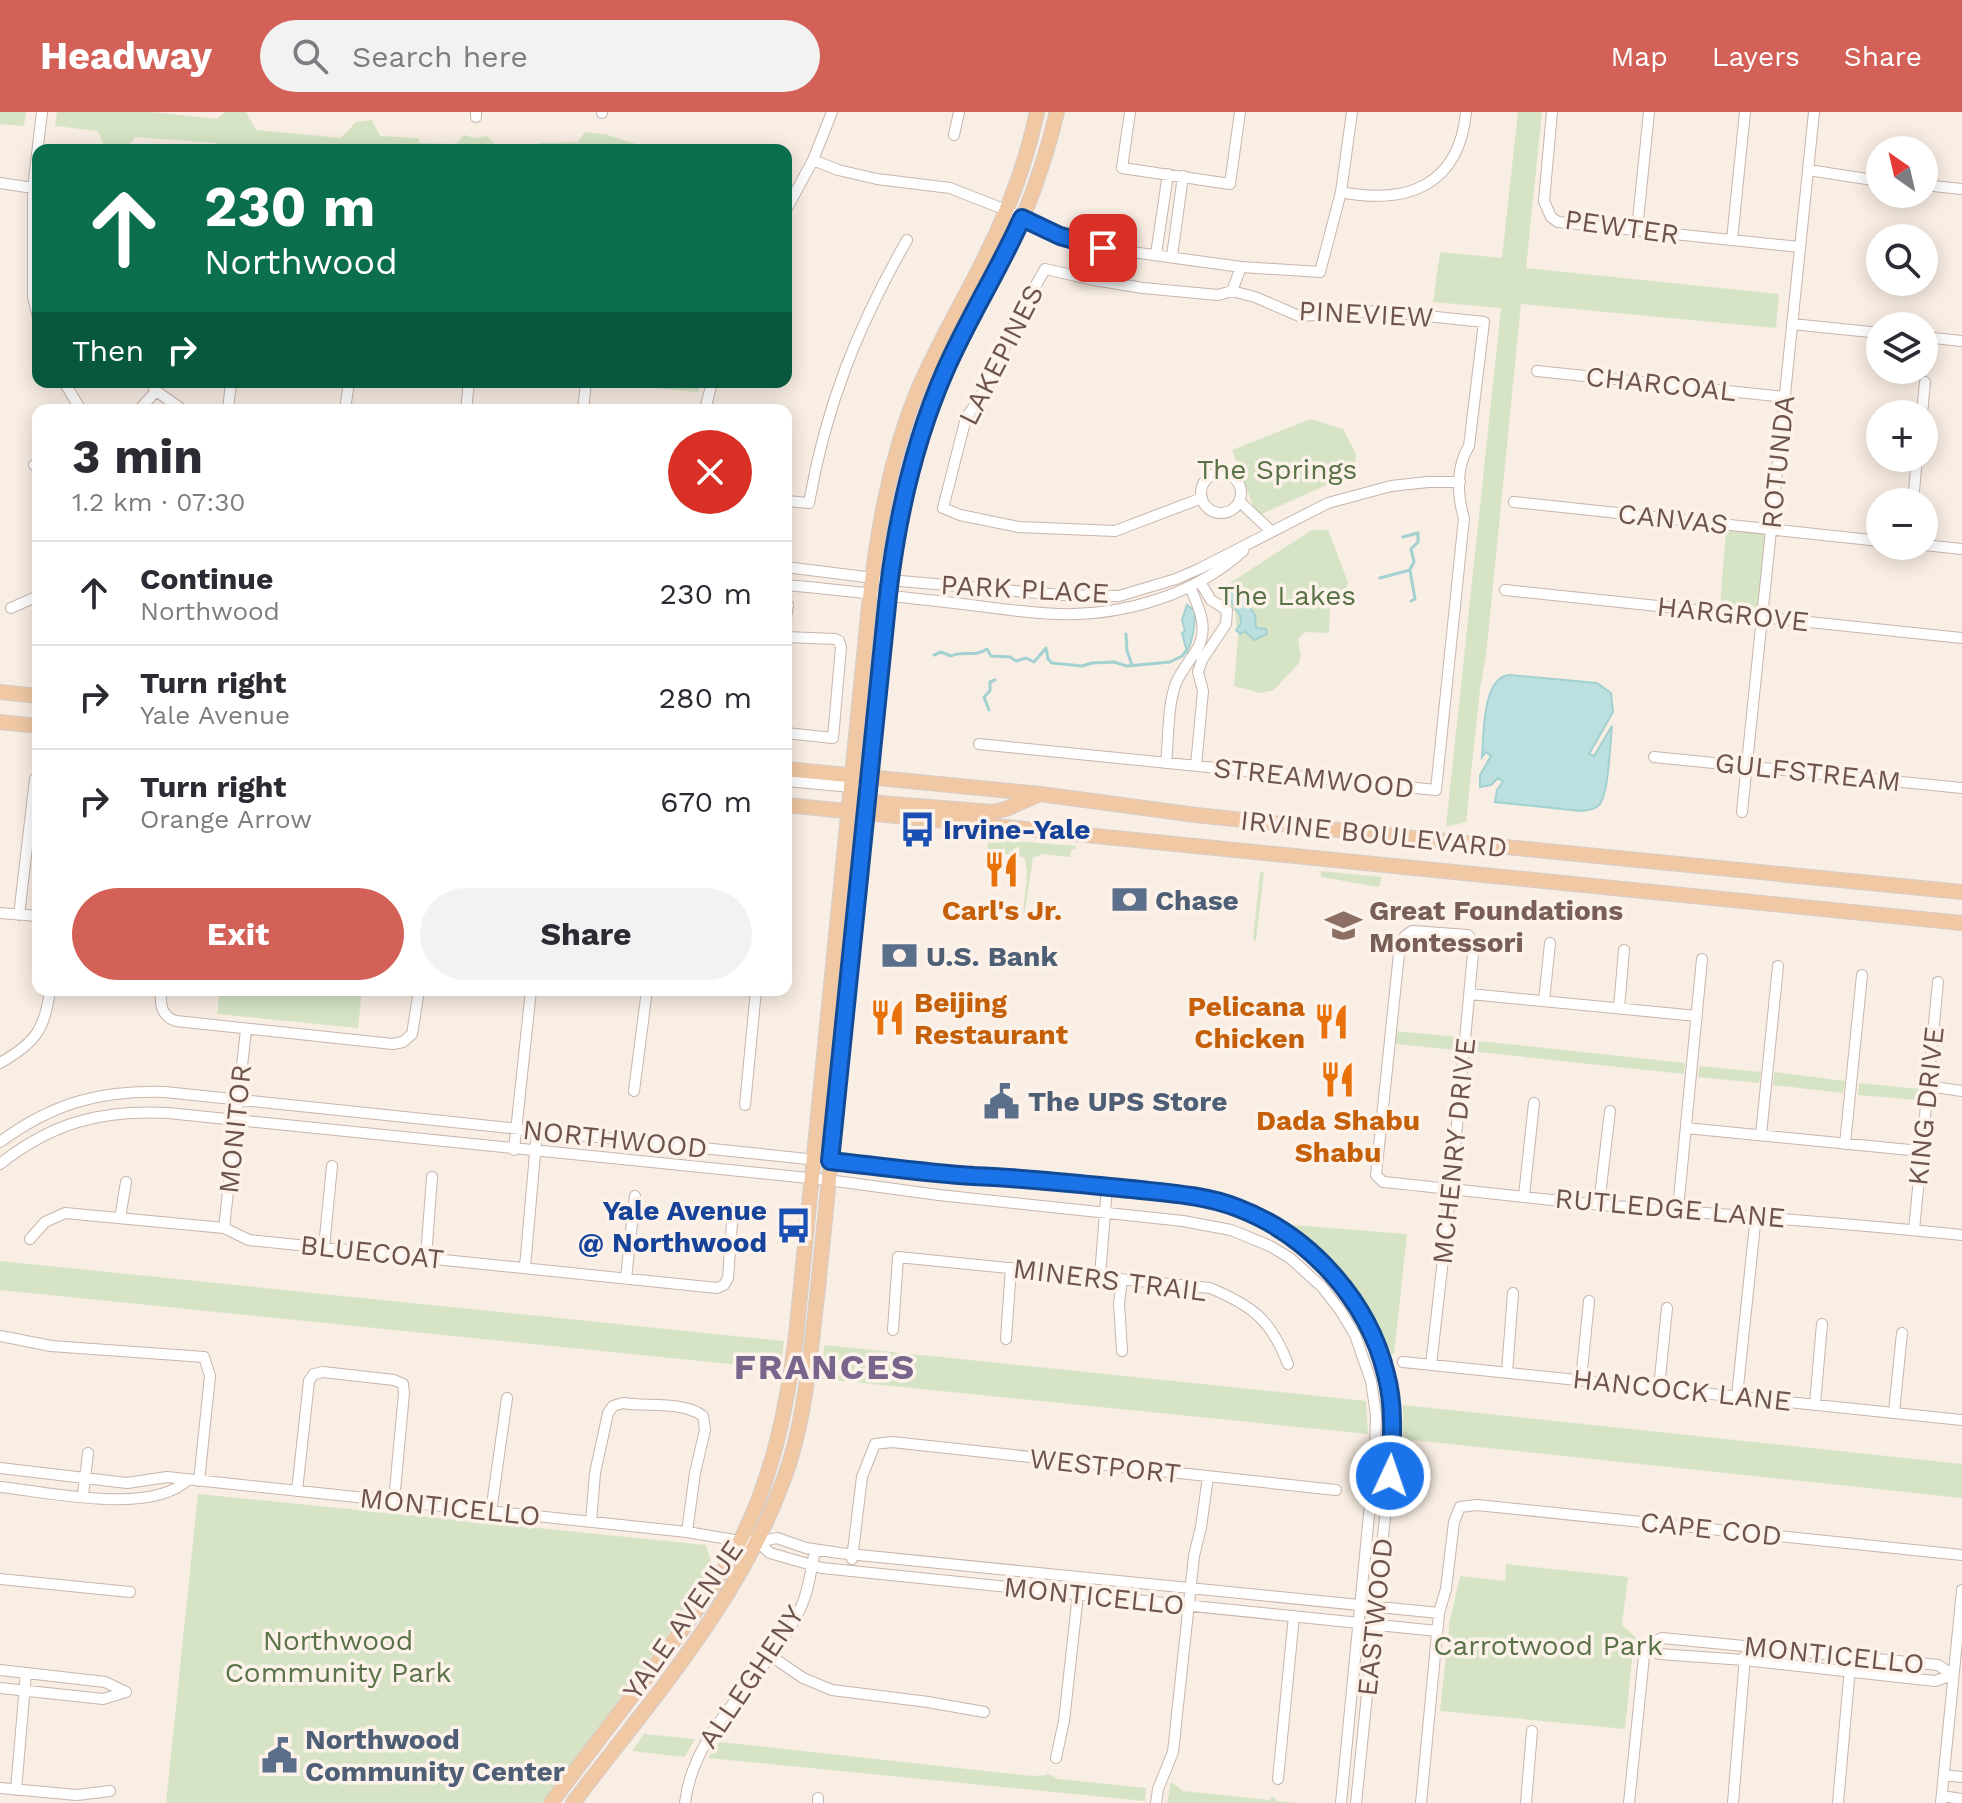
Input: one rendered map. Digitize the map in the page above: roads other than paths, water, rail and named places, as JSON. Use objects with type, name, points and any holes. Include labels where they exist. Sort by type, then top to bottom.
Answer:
[{"type":"main road","name":"YALE AVENUE","points":[[551,1803],[686,1624],[740,1541],[768,1473],[787,1400],[796,1336],[872,586],[887,492],[909,415],[949,323],[984,260],[1006,210],[1037,112]]},
{"type":"main road","name":"YALE AVENUE","points":[[573,1803],[710,1621],[758,1542],[789,1462],[802,1411],[818,1288],[888,587],[901,504],[928,412],[946,369],[1001,266],[1022,218],[1045,163],[1057,112]]},
{"type":"main road","points":[[0,692],[32,695]]},
{"type":"main road","points":[[0,722],[32,725]]},
{"type":"main road","name":"IRVINE BOULEVARD","points":[[792,770],[852,781],[869,777],[1040,794],[1271,823],[1962,892]]},
{"type":"main road","points":[[792,806],[849,811],[866,807],[992,812],[1040,794]]},
{"type":"main road","name":"IRVINE BOULEVARD","points":[[866,807],[1962,923]]},
{"type":"street","points":[[38,144],[42,112]]},
{"type":"street","points":[[792,199],[813,160],[832,112]]},
{"type":"street","points":[[954,135],[959,112]]},
{"type":"street","points":[[1130,112],[1122,168],[1230,184],[1240,112]]},
{"type":"street","points":[[813,160],[838,170],[877,179],[950,188],[1060,236],[1089,244],[1241,267],[1320,272],[1341,192],[1352,112]]},
{"type":"street","points":[[1341,192],[1367,198],[1398,196],[1422,188],[1444,173],[1457,149],[1466,112]]},
{"type":"street","name":"PEWTER","points":[[1552,112],[1544,201],[1551,217],[1558,222],[1800,247]]},
{"type":"street","points":[[1637,230],[1649,112]]},
{"type":"street","points":[[1732,240],[1745,112]]},
{"type":"street","name":"ROTUNDA","points":[[1742,812],[1814,112]]},
{"type":"street","points":[[1808,170],[1866,179]]},
{"type":"street","points":[[1156,254],[1168,174]]},
{"type":"street","points":[[1172,256],[1183,176]]},
{"type":"street","points":[[0,183],[32,188]]},
{"type":"street","points":[[1938,186],[1962,189]]},
{"type":"street","points":[[792,502],[809,503],[818,450],[838,384],[876,294],[907,240]]},
{"type":"street","points":[[1232,291],[1241,267]]},
{"type":"street","name":"PINEVIEW","points":[[1045,269],[1143,288],[1218,295],[1232,291],[1255,297],[1299,316],[1379,311],[1484,322],[1469,446],[1463,456],[1460,482]]},
{"type":"street","name":"LAKEPINES","points":[[1045,269],[1015,322],[989,384],[966,418],[943,508],[960,515],[1019,527],[1115,531],[1202,498],[1205,481],[1220,473],[1236,480],[1241,491],[1239,501],[1271,531]]},
{"type":"street","points":[[1792,324],[1866,332]]},
{"type":"street","points":[[1938,338],[1962,341]]},
{"type":"street","name":"CHARCOAL","points":[[1537,371],[1785,397]]},
{"type":"street","points":[[156,388],[176,404]]},
{"type":"street","name":"PARK PLACE","points":[[792,585],[1119,596],[1176,579],[1316,508],[1356,493],[1403,485],[1460,482]]},
{"type":"street","name":"STREAMWOOD","points":[[979,744],[1436,790],[1464,518],[1459,502],[1460,482]]},
{"type":"street","points":[[1202,498],[1210,509],[1222,513],[1234,508],[1239,501]]},
{"type":"street","name":"CANVAS","points":[[1514,502],[1866,540]]},
{"type":"street","name":"PARK PLACE","points":[[888,587],[1059,614],[1113,610],[1157,600],[1195,584],[1228,564],[1253,541]]},
{"type":"street","points":[[1938,546],[1962,549]]},
{"type":"street","name":"PARK PLACE","points":[[792,568],[872,586]]},
{"type":"street","points":[[1195,584],[1227,610],[1222,631],[1202,660],[1198,672],[1203,691],[1196,766]]},
{"type":"street","points":[[1166,763],[1176,683],[1198,648],[1204,628],[1195,584]]},
{"type":"street","name":"HARGROVE","points":[[1505,590],[1962,638]]},
{"type":"street","points":[[11,608],[32,599]]},
{"type":"street","points":[[792,637],[835,639],[841,647],[833,738],[792,734]]},
{"type":"street","name":"GULFSTREAM","points":[[1654,757],[1962,788]]},
{"type":"street","points":[[792,781],[852,781]]},
{"type":"street","points":[[19,915],[32,804]]},
{"type":"street","points":[[0,913],[32,916]]},
{"type":"street","name":"MCHENRY DRIVE","points":[[1379,1179],[1376,1175],[1400,944],[1408,933],[1417,930],[1471,937],[1474,943],[1470,994],[1431,1365]]},
{"type":"street","points":[[1544,1001],[1550,943]]},
{"type":"street","points":[[1619,1008],[1624,950]]},
{"type":"street","points":[[1678,1209],[1702,959]]},
{"type":"street","points":[[1761,1135],[1778,966]]},
{"type":"street","points":[[1845,1144],[1862,975]]},
{"type":"street","name":"KING DRIVE","points":[[1914,1230],[1938,982]]},
{"type":"street","points":[[1470,994],[1697,1016]]},
{"type":"street","points":[[0,1063],[26,1047],[40,1031],[49,996]]},
{"type":"street","points":[[161,996],[162,1008],[169,1019],[393,1044],[408,1039],[415,1027],[418,996]]},
{"type":"street","points":[[514,1150],[530,996]]},
{"type":"street","points":[[634,1091],[646,996]]},
{"type":"street","points":[[745,1105],[755,996]]},
{"type":"street","name":"MONITOR","points":[[224,1228],[246,1030]]},
{"type":"street","points":[[1927,1086],[1962,1091]]},
{"type":"street","name":"NORTHWOOD","points":[[0,1142],[45,1113],[99,1095],[130,1091],[165,1092],[1107,1187],[1209,1199],[1239,1208]]},
{"type":"street","points":[[1524,1196],[1534,1103]]},
{"type":"street","points":[[1599,1204],[1610,1111]]},
{"type":"street","name":"NORTHWOOD","points":[[0,1164],[36,1139],[84,1118],[148,1112],[810,1178],[1206,1224],[1231,1230]]},
{"type":"street","points":[[1686,1128],[1920,1151]]},
{"type":"street","points":[[525,1267],[537,1131]]},
{"type":"street","points":[[324,1247],[332,1166]]},
{"type":"street","points":[[426,1257],[432,1177]]},
{"type":"street","name":"RUTLEDGE LANE","points":[[1379,1179],[1383,1182],[1599,1204],[1962,1235]]},
{"type":"street","points":[[120,1218],[126,1182]]},
{"type":"street","points":[[1100,1276],[1107,1187]]},
{"type":"street","points":[[626,1278],[635,1196]]},
{"type":"street","name":"EASTWOOD","points":[[1239,1208],[1283,1231],[1338,1280],[1356,1306],[1379,1353],[1390,1396],[1392,1448],[1356,1803]]},
{"type":"street","name":"BLUECOAT","points":[[30,1239],[45,1222],[65,1213],[224,1228],[249,1240],[717,1288],[724,1285],[728,1278],[733,1209]]},
{"type":"street","points":[[1737,1396],[1756,1215]]},
{"type":"street","name":"EASTWOOD","points":[[1231,1230],[1290,1258],[1322,1287],[1340,1310],[1365,1359],[1375,1406],[1376,1433],[1341,1803]]},
{"type":"street","name":"MINERS TRAIL","points":[[893,1330],[898,1257],[1210,1288],[1255,1310],[1270,1327],[1288,1364]]},
{"type":"street","points":[[1006,1339],[1011,1268]]},
{"type":"street","points":[[1122,1279],[1119,1303],[1122,1351]]},
{"type":"street","points":[[1507,1372],[1513,1293]]},
{"type":"street","points":[[1581,1380],[1589,1301]]},
{"type":"street","points":[[1659,1388],[1667,1308]]},
{"type":"street","points":[[1815,1404],[1822,1324]]},
{"type":"street","points":[[1894,1412],[1902,1333]]},
{"type":"street","points":[[0,1336],[51,1346],[204,1357],[210,1376],[194,1480],[175,1491],[148,1499],[0,1487]]},
{"type":"street","name":"HANCOCK LANE","points":[[1403,1362],[1962,1420]]},
{"type":"street","points":[[297,1491],[309,1381],[314,1374],[323,1372],[394,1380],[403,1384],[394,1501]]},
{"type":"street","points":[[491,1512],[507,1398]]},
{"type":"street","points":[[591,1522],[595,1473],[608,1413],[613,1406],[623,1403],[695,1410],[703,1416],[705,1430],[687,1532]]},
{"type":"street","name":"WESTPORT","points":[[852,1555],[862,1477],[875,1444],[892,1442],[1336,1490]]},
{"type":"street","points":[[83,1495],[88,1453]]},
{"type":"street","name":"MONTICELLO","points":[[0,1468],[127,1483],[167,1477],[687,1532],[740,1541],[758,1542],[777,1538],[815,1550],[852,1555],[1439,1613]]},
{"type":"street","points":[[1156,1803],[1162,1774],[1173,1752],[1190,1589],[1208,1477]]},
{"type":"street","name":"CAPE COD","points":[[1439,1613],[1446,1589],[1454,1522],[1460,1507],[1477,1505],[1962,1555]]},
{"type":"street","name":"MONTICELLO","points":[[758,1542],[770,1553],[811,1566],[1437,1631]]},
{"type":"street","name":"ALLEGHENY","points":[[685,1803],[696,1758],[800,1611],[815,1550]]},
{"type":"street","points":[[851,1571],[852,1555]]},
{"type":"street","points":[[0,1579],[130,1592]]},
{"type":"street","points":[[1962,1590],[1942,1800],[1962,1799]]},
{"type":"street","points":[[1056,1758],[1064,1721],[1078,1594]]},
{"type":"street","points":[[1421,1803],[1439,1613]]},
{"type":"street","points":[[1278,1779],[1294,1616]]},
{"type":"street","name":"MONTICELLO","points":[[1647,1649],[1662,1638],[1938,1665],[1953,1675]]},
{"type":"street","points":[[1733,1803],[1746,1646]]},
{"type":"street","points":[[1629,1803],[1647,1649]]},
{"type":"street","name":"MONTICELLO","points":[[1647,1649],[1659,1654],[1935,1681],[1953,1675]]},
{"type":"street","points":[[771,1656],[803,1678],[832,1690],[984,1712]]},
{"type":"street","points":[[1838,1803],[1851,1657]]},
{"type":"street","points":[[0,1670],[105,1682],[126,1692],[103,1699],[0,1688]]},
{"type":"street","points":[[16,1790],[26,1673]]},
{"type":"street","points":[[1526,1803],[1532,1731]]},
{"type":"street","points":[[1944,1775],[1962,1777]]},
{"type":"street","points":[[0,1788],[77,1795],[110,1791]]},
{"type":"water","points":[[1239,585],[1245,592],[1242,597],[1255,615],[1256,628],[1266,629],[1267,634],[1254,640],[1245,631],[1241,634],[1236,630],[1241,624],[1240,615],[1224,592]]},
{"type":"water","points":[[1187,605],[1195,611],[1187,652],[1182,620]]},
{"type":"water","points":[[1509,675],[1597,683],[1611,693],[1613,712],[1589,754],[1594,756],[1612,726],[1607,779],[1597,807],[1581,811],[1495,802],[1497,790],[1503,782],[1498,778],[1491,785],[1480,787],[1480,775],[1491,756],[1486,752],[1482,757],[1489,696],[1500,678]]},
{"type":"waterway","points":[[1403,537],[1418,533],[1418,542],[1411,549],[1414,562],[1410,569]]},
{"type":"waterway","points":[[1380,578],[1410,570],[1415,599],[1411,601]]},
{"type":"waterway","points":[[1126,634],[1132,665]]},
{"type":"waterway","points":[[934,655],[941,652],[951,656],[973,654],[987,649],[991,656],[1010,657],[1016,661],[1026,658],[1034,662],[1046,648],[1052,663],[1082,666],[1114,662],[1127,666],[1170,662],[1186,651]]},
{"type":"waterway","points":[[989,710],[984,697],[990,691],[990,682],[995,680]]},
{"type":"place","name":"Irvine-Yale","points":[[917,829]]},
{"type":"place","name":"Carl's Jr.","points":[[1002,870]]},
{"type":"place","name":"Chase","points":[[1129,900]]},
{"type":"place","name":"Great Foundations Montessori","points":[[1343,926]]},
{"type":"place","name":"U.S. Bank","points":[[900,956]]},
{"type":"place","name":"Beijing Restaurant","points":[[888,1018]]},
{"type":"place","name":"Pelicana Chicken","points":[[1331,1022]]},
{"type":"place","name":"Dada Shabu Shabu","points":[[1338,1080]]},
{"type":"place","name":"The UPS Store","points":[[1002,1101]]},
{"type":"place","name":"Yale Avenue @ Northwood","points":[[793,1226]]},
{"type":"place","name":"Northwood Community Center","points":[[279,1755]]},
{"type":"district","name":"FRANCES","points":[[825,1367]]},
{"type":"park label","name":"The Springs","points":[[1277,469]]},
{"type":"park label","name":"The Lakes","points":[[1287,595]]},
{"type":"park label","name":"Carrotwood Park","points":[[1548,1645]]},
{"type":"park label","name":"Northwood Community Park","points":[[338,1656]]}]
